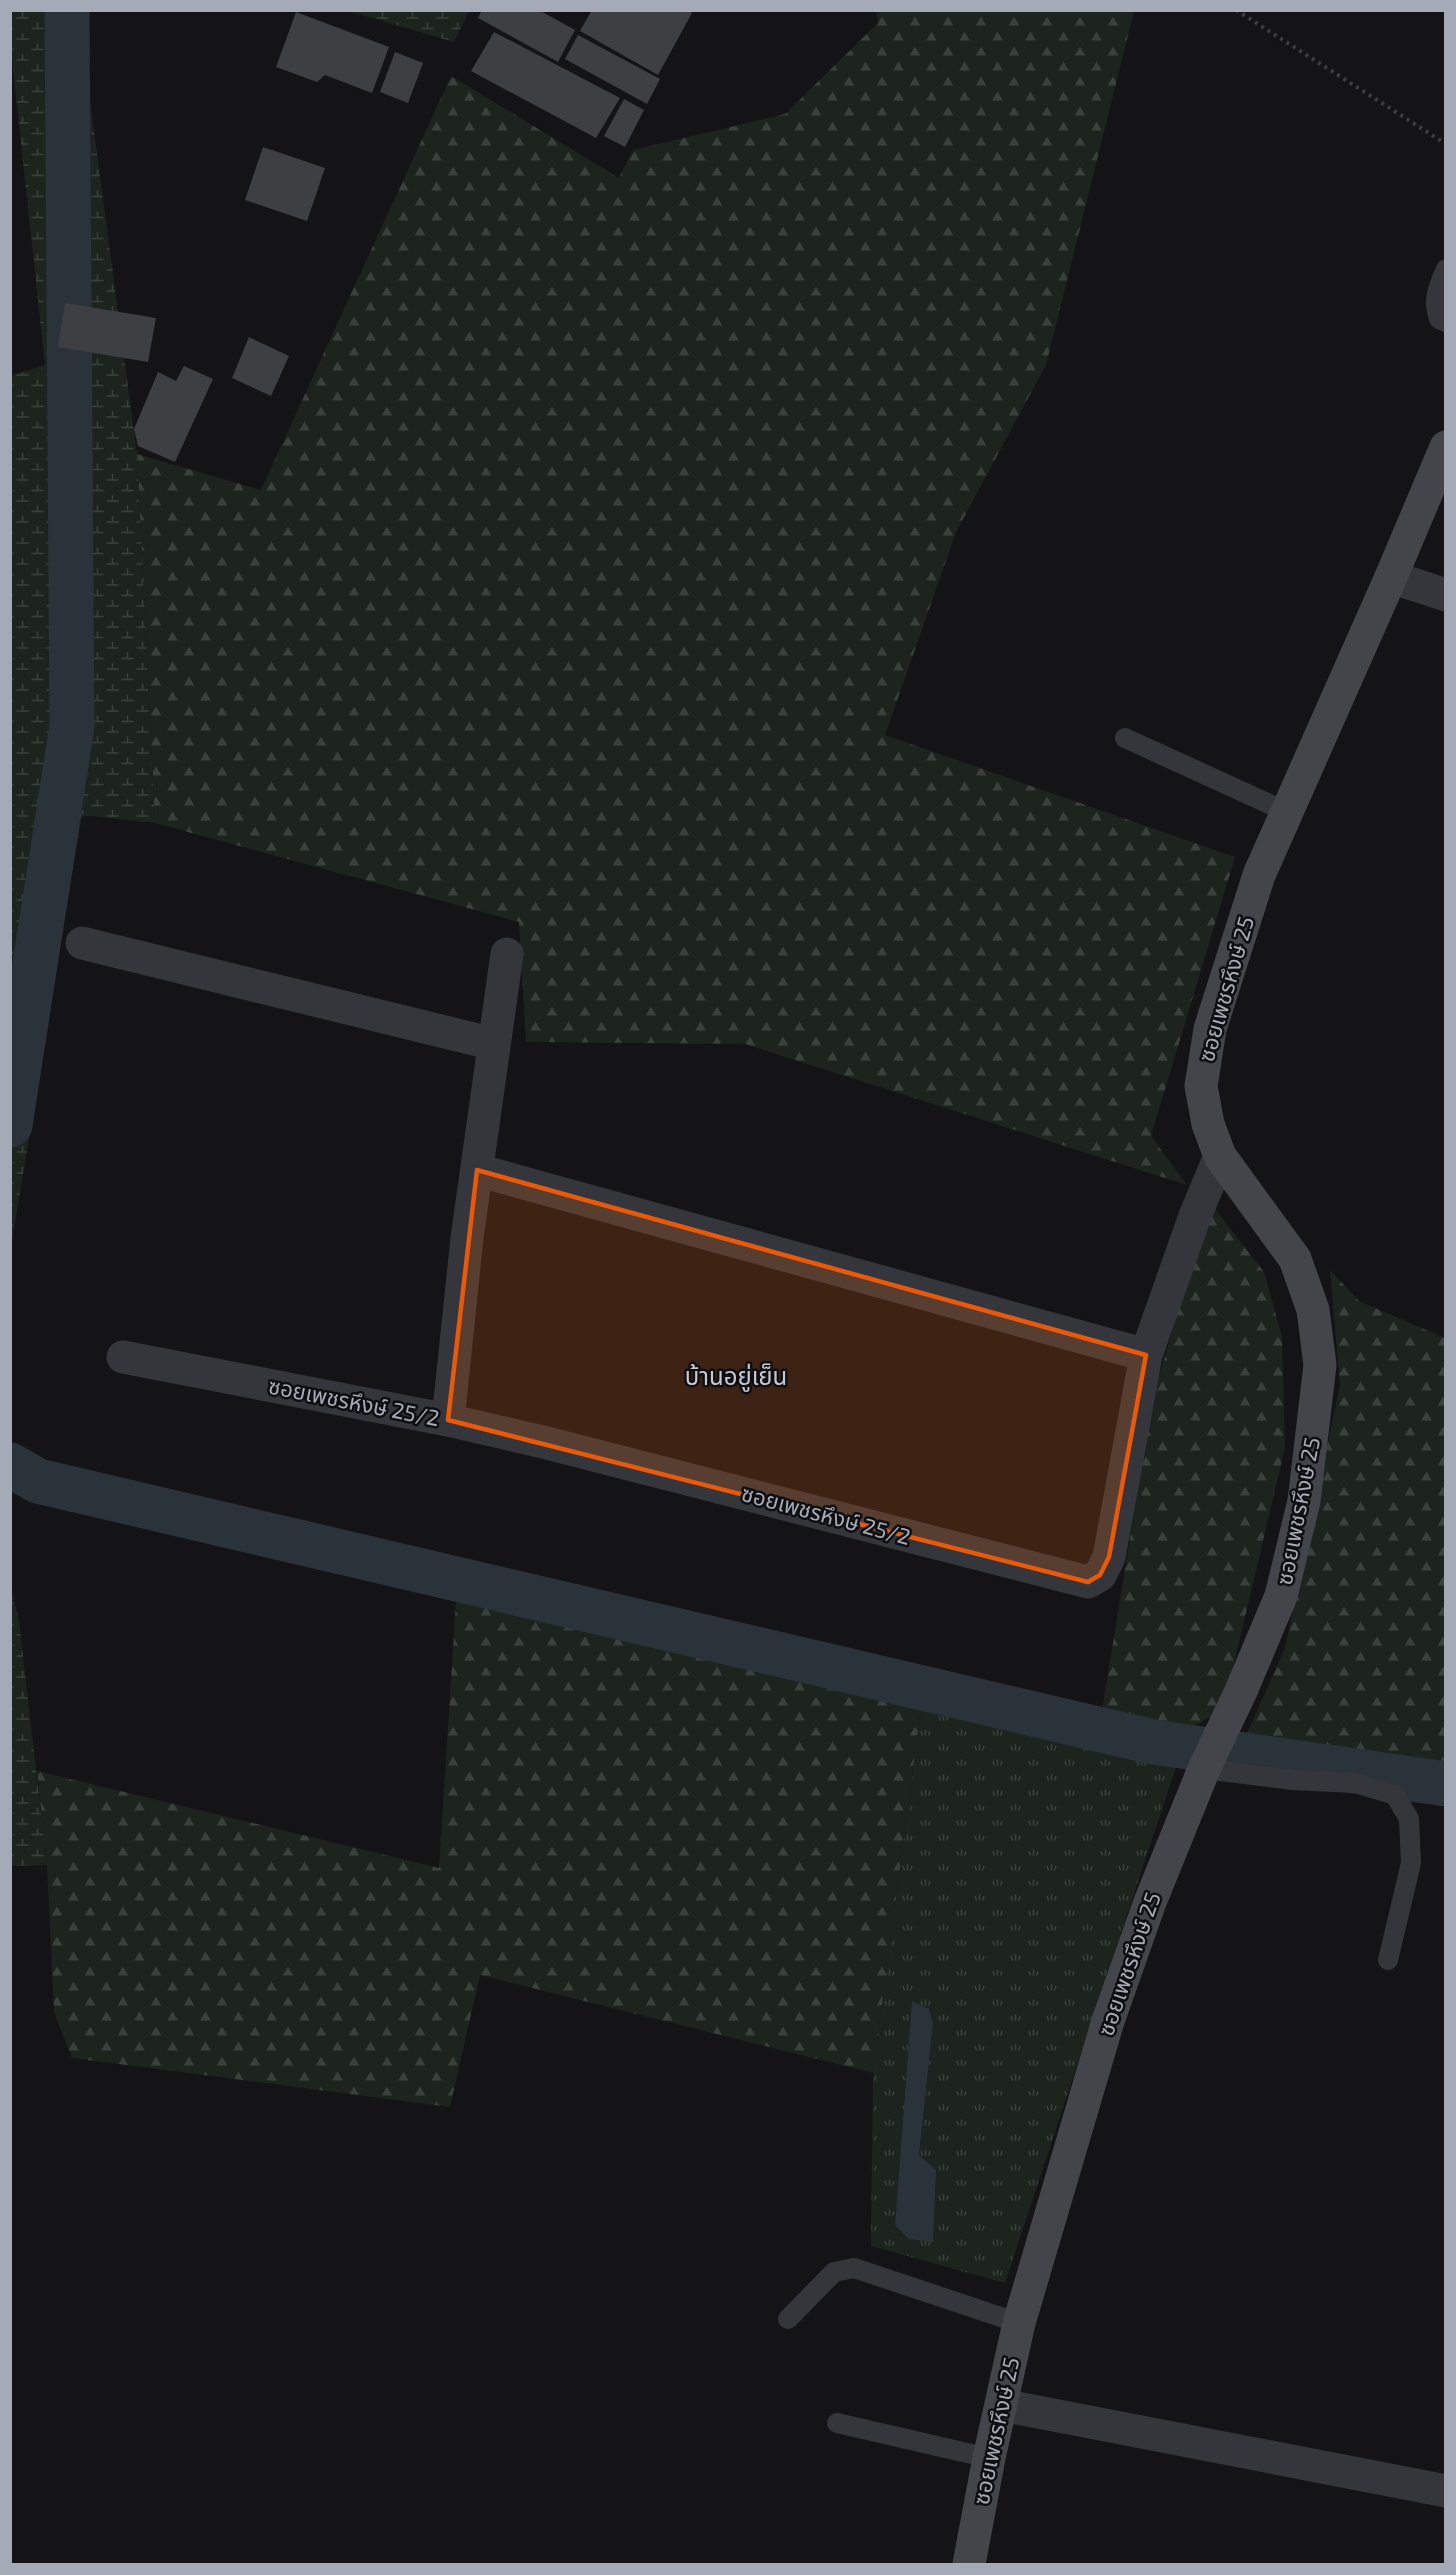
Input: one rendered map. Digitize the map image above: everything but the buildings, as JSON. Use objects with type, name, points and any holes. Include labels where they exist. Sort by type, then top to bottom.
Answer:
[{"type":"street","name":"ซอยเพชรหึงษ์ 25","points":[[969,2565],[989,2458],[1019,2323],[1108,2021],[1150,1902],[1204,1769],[1241,1691],[1281,1596],[1304,1501],[1320,1365],[1313,1310],[1295,1259],[1220,1156],[1208,1124],[1201,1086],[1210,1029],[1259,875],[1446,447]]},
{"type":"street","points":[[1391,577],[1446,595]]},
{"type":"street","points":[[82,943],[494,1044]]},
{"type":"street","points":[[448,1420],[477,1170],[507,954]]},
{"type":"street","name":"ซอยเพชรหึงษ์ 25/2","points":[[123,1358],[448,1420],[543,1442],[1088,1582],[1100,1575],[1109,1557],[1146,1355],[1195,1216],[1220,1156]]},
{"type":"street","points":[[477,1170],[1146,1355]]},
{"type":"street","points":[[1002,2405],[1446,2491]]},
{"type":"lane","points":[[1446,268],[1437,288],[1434,305],[1439,319],[1446,321]]},
{"type":"lane","points":[[1125,738],[1287,812]]},
{"type":"lane","points":[[1204,1769],[1355,1783],[1395,1796],[1409,1819],[1411,1863],[1388,1960]]},
{"type":"lane","points":[[788,2319],[834,2272],[854,2268],[1019,2323]]},
{"type":"lane","points":[[837,2423],[989,2458]]},
{"type":"path","points":[[1236,10],[1446,144]]},
{"type":"highlighted area","points":[[477,1170],[1146,1355],[1109,1557],[1100,1575],[1088,1582],[448,1420]]},
{"type":"green space","points":[[469,10],[454,42],[348,11]]},
{"type":"green space","points":[[11,11],[78,11],[137,454],[155,823],[82,815],[11,1247],[10,376],[45,365],[11,51]]},
{"type":"green space","points":[[876,11],[1134,11],[1046,365],[956,532],[885,735],[1235,857],[1151,1136],[1187,1185],[745,1044],[526,1042],[519,922],[155,823],[137,454],[261,490],[451,76],[619,178],[633,150],[785,114],[878,23]]},
{"type":"green space","points":[[1215,1209],[1264,1272],[1282,1337],[1285,1448],[1223,1710],[1188,1729],[1099,1729],[1153,1397],[1182,1298]]},
{"type":"green space","points":[[1330,1270],[1359,1301],[1445,1338],[1445,1762],[1246,1736],[1285,1648],[1340,1385]]},
{"type":"green space","points":[[10,1581],[19,1621],[47,1865],[11,1866]]},
{"type":"green space","points":[[457,1586],[922,1700],[873,2073],[480,1975],[450,2107],[72,2058],[54,2012],[47,1865],[37,1771],[439,1868]]},
{"type":"green space","points":[[922,1700],[1177,1764],[1005,2283],[871,2246],[873,2073]],"holes":[[[912,2002],[933,2024],[919,2155],[895,2226]]]},
{"type":"shaded area","points":[[912,2001],[929,2009],[933,2024],[919,2155],[936,2170],[933,2242],[909,2239],[895,2225]]},
{"type":"waterway","points":[[10,1125],[72,726],[67,10]]},
{"type":"waterway","points":[[10,1465],[38,1481],[1153,1742],[1446,1784]]},
{"type":"district","name":"บ้านอยู่เย็น","points":[[736,1377]]}]
